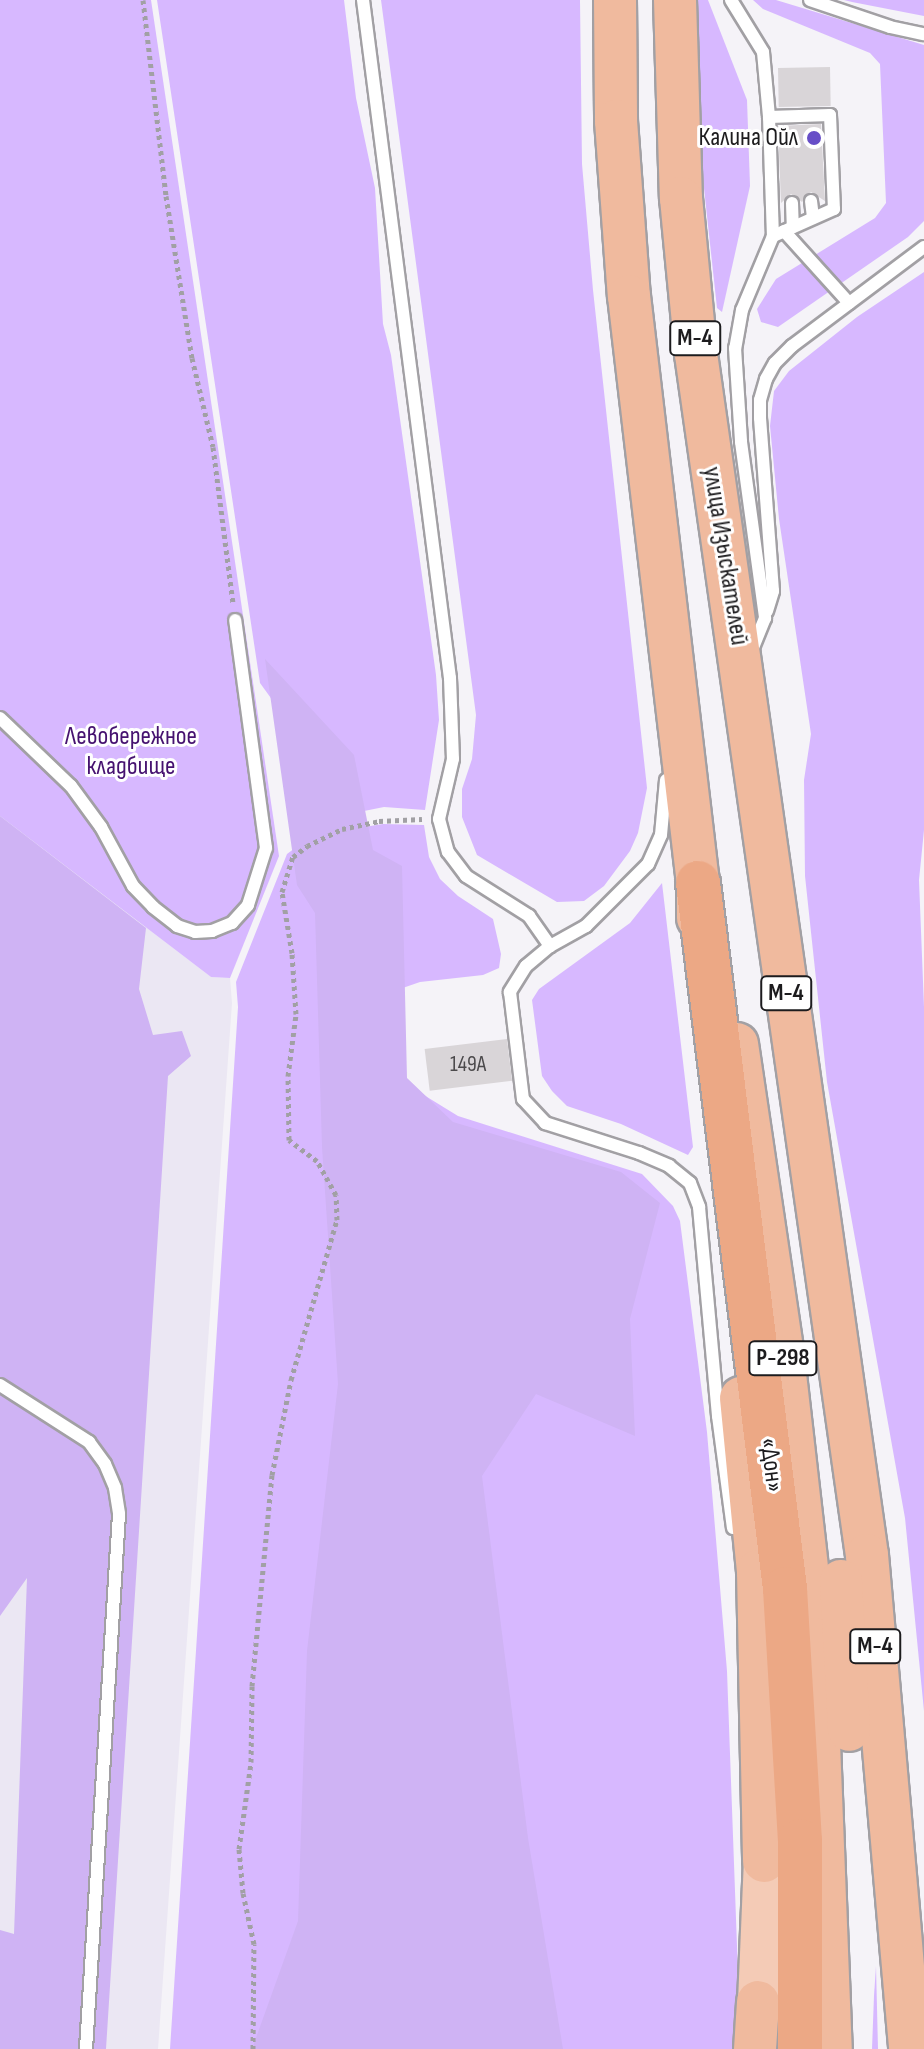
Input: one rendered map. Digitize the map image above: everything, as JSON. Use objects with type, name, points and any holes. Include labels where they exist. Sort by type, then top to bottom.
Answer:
[{"type":"highway","name":"М-4","points":[[615,0],[621,199],[659,561],[698,883]]},
{"type":"highway","name":"улица Изыскателей","points":[[675,0],[681,198],[696,354],[802,1109]]},
{"type":"highway","points":[[698,883],[699,1040],[741,1394],[761,1639],[764,1861]]},
{"type":"highway","name":"«Дон»","points":[[698,883],[785,1589],[800,1841],[800,2049]]},
{"type":"highway","name":"Р-298","points":[[698,883],[740,1056],[801,1498],[820,1716],[831,2049]]},
{"type":"highway","name":"М-4","points":[[802,1109],[829,1273],[867,1555],[910,2049]]},
{"type":"highway","name":"Р-298","points":[[802,1109],[846,1664],[852,1830],[852,2049]]},
{"type":"highway","points":[[755,2049],[758,2002]]},
{"type":"main road","points":[[758,2002],[764,1861]]},
{"type":"lane","points":[[363,0],[450,678],[453,759],[439,819],[448,852],[466,876],[529,916],[550,946]]},
{"type":"lane","points":[[731,0],[763,52],[783,231],[849,303]]},
{"type":"lane","points":[[810,0],[890,27],[924,34]]},
{"type":"lane","points":[[769,117],[830,115],[834,209],[783,231]]},
{"type":"lane","points":[[811,201],[813,218]]},
{"type":"lane","points":[[765,618],[741,442],[735,348],[742,310],[783,231],[792,203]]},
{"type":"lane","points":[[743,674],[773,591],[760,400],[775,363],[924,247]]},
{"type":"lane","points":[[654,622],[659,561]]},
{"type":"lane","points":[[0,718],[71,786],[101,827],[133,886],[153,907],[177,926],[195,932],[212,931],[232,923],[248,905],[266,848],[235,620]]},
{"type":"lane","points":[[665,766],[667,802],[661,835],[648,864],[586,926],[550,946],[526,966],[510,992],[523,1099],[545,1123],[639,1153],[669,1166],[690,1183],[699,1207],[718,1416],[736,1547]]},
{"type":"lane","points":[[0,1385],[89,1442],[105,1464],[115,1488],[119,1514],[86,2049]]},
{"type":"lane","points":[[745,1588],[761,1639]]},
{"type":"path","points":[[143,0],[166,196],[192,358],[213,447],[235,620]]},
{"type":"path","points":[[253,2049],[254,1944],[243,1893],[239,1849],[251,1762],[252,1686],[272,1475],[291,1380],[337,1220],[336,1195],[317,1161],[289,1140],[288,1076],[296,1014],[292,953],[282,892],[293,857],[342,829],[379,821],[439,819]]},
{"type":"shaded area","points":[[265,659],[354,755],[373,850],[402,866],[407,1078],[453,1122],[621,1172],[660,1203],[630,1319],[635,1436],[536,1394],[482,1476],[528,1838],[563,2049],[252,2049],[298,1921],[307,1651],[338,1384],[322,1147],[315,913],[297,885]]},
{"type":"shaded area","points":[[0,816],[211,977],[230,978],[232,1003],[158,2049],[0,2049]]},
{"type":"shaded area","points":[[0,816],[146,928],[139,989],[153,1035],[182,1031],[191,1056],[168,1076],[106,2049],[0,2049],[0,1930],[14,1934],[27,1578],[0,1616]]},
{"type":"green space","name":"Левобережное кладбище","points":[[0,0],[151,0],[279,856],[230,978],[211,977],[0,816]]},
{"type":"green space","points":[[157,0],[344,0],[356,98],[375,188],[383,324],[391,355],[436,675],[439,720],[425,810],[384,807],[354,813],[260,683]]},
{"type":"green space","points":[[381,0],[580,0],[582,164],[647,788],[638,833],[630,851],[604,886],[584,901],[557,902],[477,855],[462,817],[462,789],[472,759],[476,715]]},
{"type":"green space","points":[[696,0],[708,0],[747,100],[750,186],[722,312],[717,308],[703,179],[697,92]]},
{"type":"green space","points":[[753,0],[776,0],[924,45],[924,221],[908,237],[778,327],[761,322],[757,309],[776,279],[875,218],[886,203],[880,64],[870,53],[763,9]]},
{"type":"green space","points":[[844,0],[924,0],[924,16],[852,2]]},
{"type":"green space","points":[[924,272],[924,830],[919,880],[924,1007],[924,1711],[905,1518],[827,1082],[805,876],[804,780],[811,734],[779,519],[770,426],[774,391],[789,371],[857,317]]},
{"type":"green space","points":[[424,825],[429,857],[440,879],[458,896],[493,919],[501,954],[499,968],[483,975],[420,982],[394,991],[364,827]]},
{"type":"green space","points":[[315,833],[401,1081],[458,1116],[642,1174],[673,1206],[680,1221],[707,1432],[727,1671],[739,2001],[736,2049],[170,2049],[238,1007],[236,982],[287,854]]},
{"type":"green space","points":[[662,883],[693,1147],[688,1155],[621,1124],[567,1106],[542,1076],[532,1000],[539,989],[630,923]]},
{"type":"green space","points":[[876,1966],[878,2049],[872,2049],[874,1996]]},
{"type":"building","points":[[830,67],[831,106],[779,107],[778,68]]},
{"type":"building","points":[[821,124],[825,201],[811,192],[802,202],[791,194],[781,203],[778,126]]},
{"type":"building","points":[[507,1039],[512,1081],[430,1091],[425,1049]]},
{"type":"place","name":"Калина Ойл","points":[[814,138]]}]
